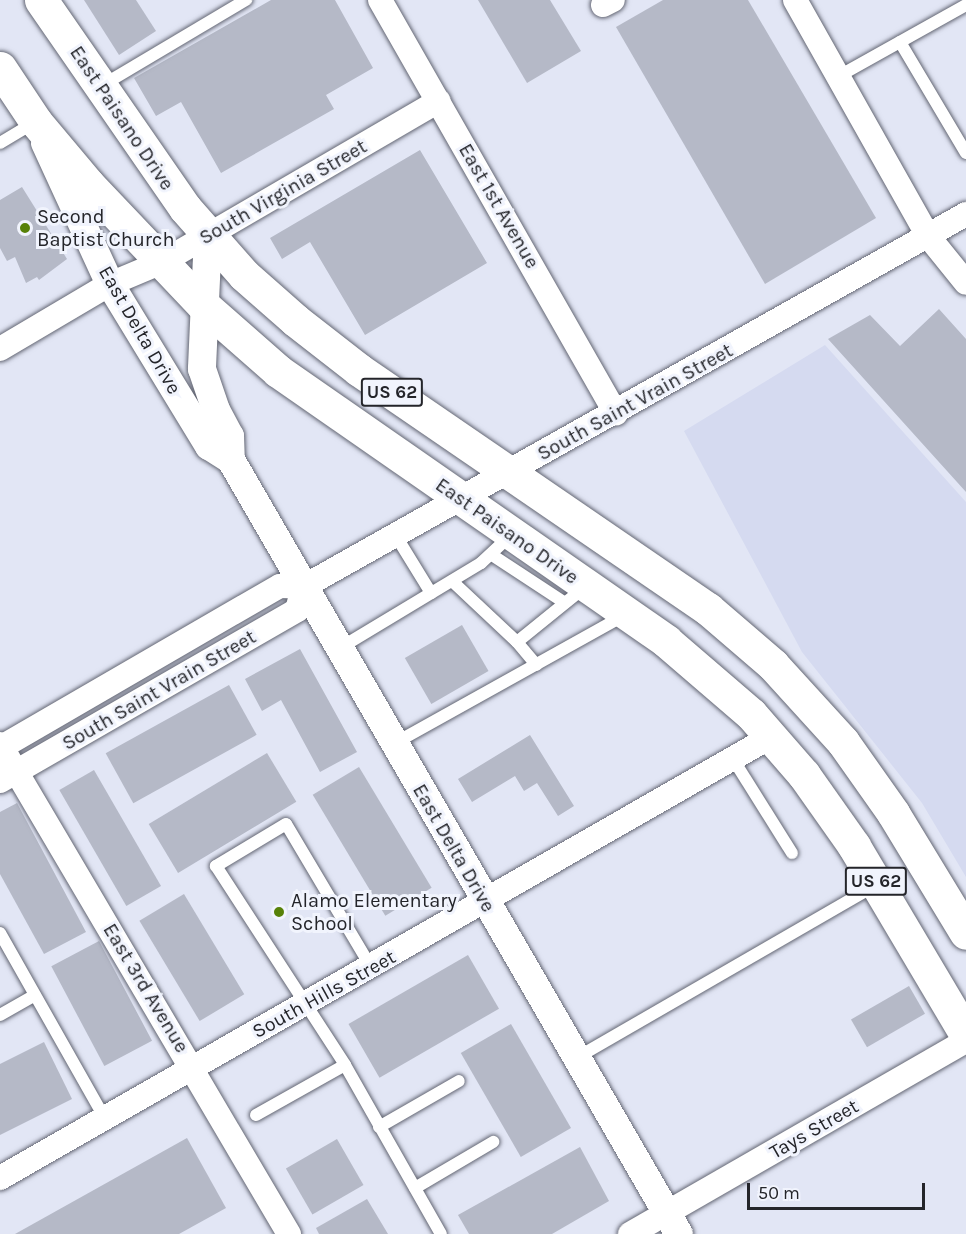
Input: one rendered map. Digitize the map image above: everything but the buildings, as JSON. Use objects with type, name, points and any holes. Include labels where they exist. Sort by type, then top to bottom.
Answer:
[{"type":"main road","name":"East Paisano Drive","points":[[41,0],[184,208],[208,235],[295,320],[359,370],[511,471],[708,609],[773,665],[843,742],[893,813],[966,933]]},
{"type":"main road","name":"East Paisano Drive","points":[[0,68],[36,122],[162,262],[203,305],[278,371],[461,499],[501,545],[575,595],[627,614],[714,679],[772,736],[804,775],[878,884],[966,1035]]},
{"type":"street","name":"East 1st Avenue","points":[[380,0],[616,413]]},
{"type":"street","points":[[795,0],[928,236],[966,284]]},
{"type":"street","name":"South Virginia Street","points":[[0,349],[110,284],[162,262],[439,101]]},
{"type":"street","name":"East Delta Drive","points":[[36,122],[110,284],[209,446],[231,460]]},
{"type":"street","name":"South Saint Vrain Street","points":[[1,746],[280,586],[303,587],[396,536],[966,214]]},
{"type":"street","name":"East Delta Drive","points":[[208,235],[203,305],[202,369],[216,410],[230,436],[231,460],[485,903],[578,1057],[673,1224]]},
{"type":"street","name":"South Saint Vrain Street","points":[[9,776],[297,610],[303,587]]},
{"type":"street","name":"South Hills Street","points":[[0,1178],[193,1066],[305,1006],[485,903],[772,736]]},
{"type":"street","name":"East 3rd Avenue","points":[[1,746],[9,776],[193,1066],[289,1234]]},
{"type":"street","name":"Tays Street","points":[[630,1234],[673,1224],[966,1041]]},
{"type":"lane","points":[[100,86],[246,0]]},
{"type":"lane","points":[[839,76],[966,5]]},
{"type":"lane","points":[[900,42],[966,153]]},
{"type":"lane","points":[[0,143],[36,122]]},
{"type":"lane","points":[[396,536],[430,593]]},
{"type":"lane","points":[[339,648],[452,581],[501,545]]},
{"type":"lane","points":[[452,581],[517,642],[536,665]]},
{"type":"lane","points":[[517,642],[575,595]]},
{"type":"lane","points":[[394,744],[627,614]]},
{"type":"lane","points":[[733,759],[792,853]]},
{"type":"lane","points":[[371,967],[286,824],[216,866],[345,1065],[441,1234]]},
{"type":"lane","points":[[578,1057],[878,884]]},
{"type":"lane","points":[[0,933],[104,1117]]},
{"type":"lane","points":[[0,1015],[35,995]]},
{"type":"lane","points":[[256,1115],[345,1065]]},
{"type":"lane","points":[[379,1127],[459,1082]]},
{"type":"lane","points":[[415,1188],[494,1142]]},
{"type":"shaded area","points":[[825,345],[966,502],[966,877],[922,803],[802,652],[684,431]]},
{"type":"place","name":"Second Baptist Church","points":[[25,228]]},
{"type":"place","name":"Alamo Elementary School","points":[[279,912]]}]
